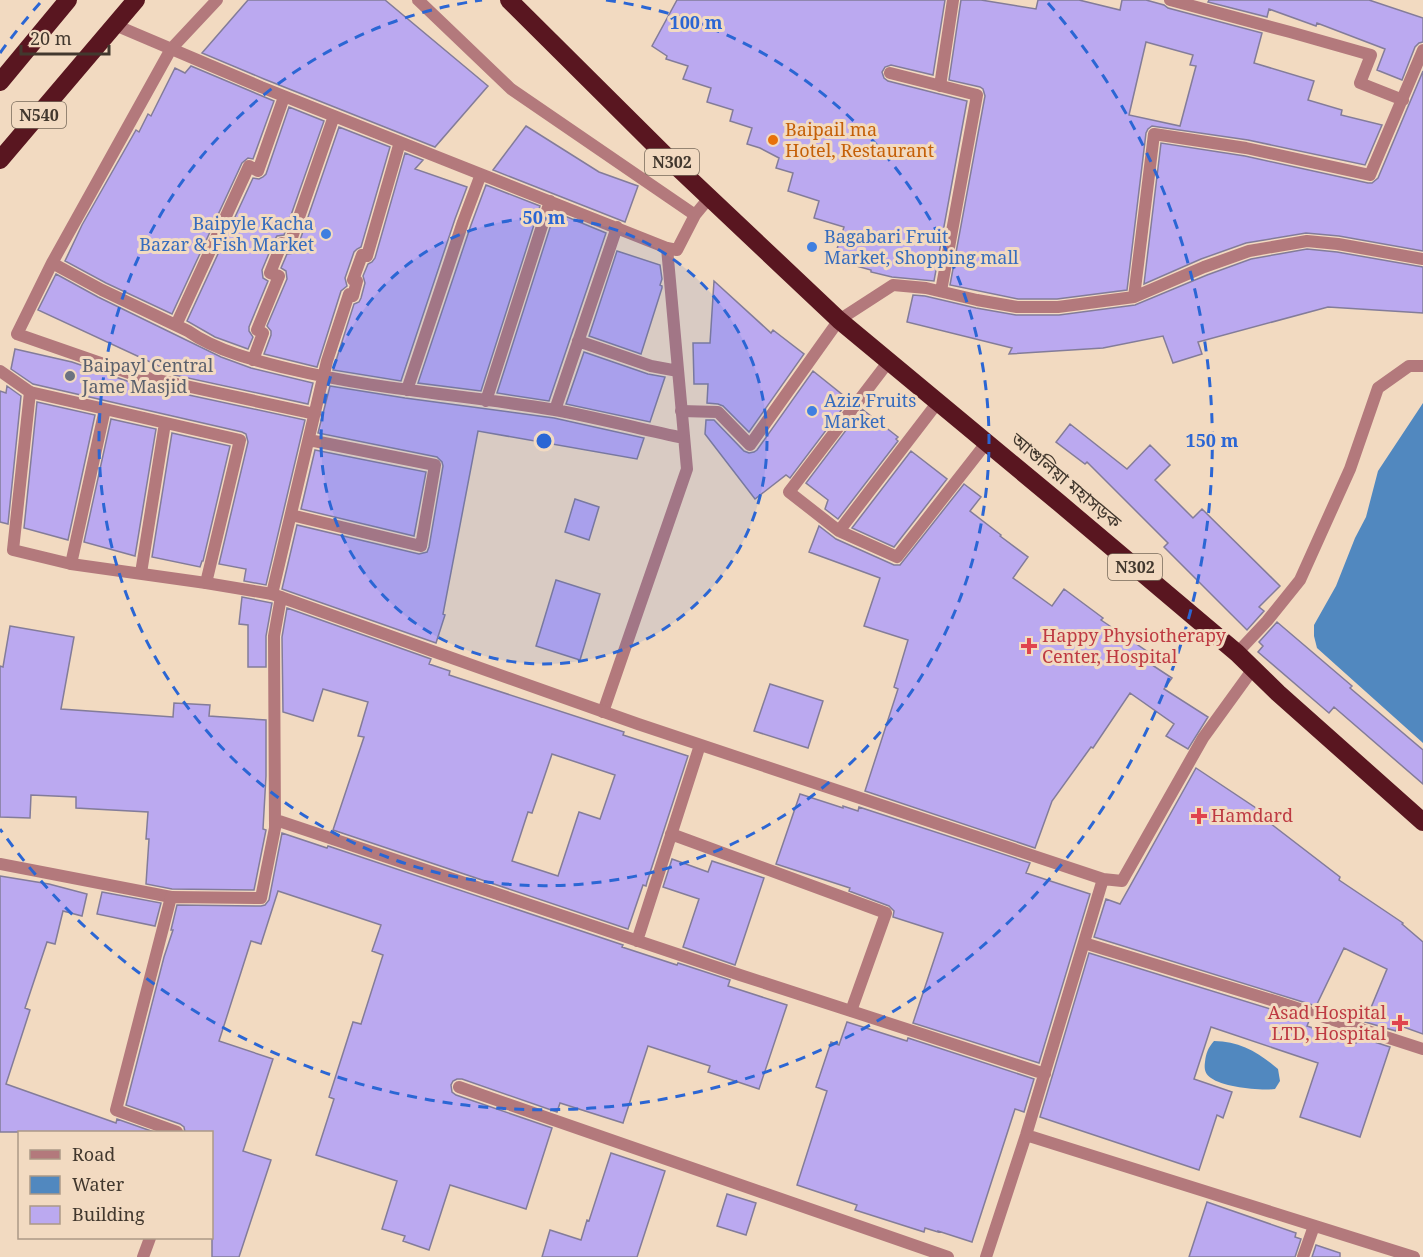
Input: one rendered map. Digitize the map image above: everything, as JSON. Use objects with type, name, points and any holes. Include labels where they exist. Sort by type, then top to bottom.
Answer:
[{"type":"highway","name":"N540","points":[[0,82],[68,0]]},
{"type":"highway","name":"N540","points":[[0,160],[136,0]]},
{"type":"highway","name":"N302","points":[[509,0],[710,198],[839,320]]},
{"type":"highway","name":"আশুলিয়া মহাসড়ক","points":[[839,320],[1238,654],[1423,822]]},
{"type":"street","points":[[217,0],[171,49],[52,263],[17,334],[135,375],[315,414]]},
{"type":"street","points":[[418,0],[511,89],[695,215]]},
{"type":"street","points":[[940,86],[953,0]]},
{"type":"street","points":[[1170,0],[1371,55],[1360,82],[1403,100]]},
{"type":"street","points":[[115,25],[284,97],[667,248],[677,250],[695,215],[710,198]]},
{"type":"street","points":[[1134,297],[1154,134],[1246,148],[1370,175],[1423,50]]},
{"type":"street","points":[[890,74],[977,95],[941,291]]},
{"type":"street","points":[[176,325],[249,166],[258,171],[284,97]]},
{"type":"street","points":[[253,360],[263,333],[257,330],[279,276],[270,273],[282,243],[289,246],[334,116]]},
{"type":"street","points":[[0,864],[171,897],[261,898],[276,820],[274,636],[277,596],[291,515],[327,361],[350,294],[353,296],[357,281],[353,280],[362,255],[367,256],[400,142]]},
{"type":"street","points":[[407,390],[481,174]]},
{"type":"street","points":[[486,401],[550,201]]},
{"type":"street","points":[[555,411],[617,227]]},
{"type":"street","points":[[681,411],[718,412],[750,445],[839,320],[893,285],[926,288],[1017,307],[1058,307],[1134,297],[1204,267],[1249,251],[1307,241],[1423,259]]},
{"type":"street","points":[[603,712],[687,469],[667,248]]},
{"type":"street","points":[[52,263],[199,338],[253,360],[324,377],[555,411],[684,438]]},
{"type":"street","points":[[578,341],[651,366],[678,371]]},
{"type":"street","points":[[889,361],[789,492],[839,531],[897,557],[987,442]]},
{"type":"street","points":[[1238,654],[1268,621],[1300,580],[1350,469],[1378,388],[1409,366],[1423,366]]},
{"type":"street","points":[[0,371],[30,392],[240,440],[206,583]]},
{"type":"street","points":[[30,392],[13,550],[71,564],[206,583],[277,596],[603,712],[1103,879],[1122,881],[1203,738],[1253,669]]},
{"type":"street","points":[[839,531],[938,402]]},
{"type":"street","points":[[71,564],[105,408]]},
{"type":"street","points":[[141,573],[165,423]]},
{"type":"street","points":[[291,515],[421,546],[435,465],[309,440]]},
{"type":"street","points":[[637,941],[700,745]]},
{"type":"street","points":[[276,820],[1045,1074]]},
{"type":"street","points":[[671,834],[886,913],[851,1011]]},
{"type":"street","points":[[986,1257],[1045,1074],[1103,879]]},
{"type":"street","points":[[171,897],[116,1110],[174,1131]]},
{"type":"street","points":[[1084,943],[1423,1049]]},
{"type":"street","points":[[459,1087],[948,1257]]},
{"type":"street","points":[[1026,1135],[1414,1257]]},
{"type":"street","points":[[1304,1257],[1314,1226]]},
{"type":"street","points":[[143,1257],[150,1239]]},
{"type":"water","points":[[1423,403],[1423,743],[1317,648],[1314,625],[1336,586],[1366,517],[1378,471]]},
{"type":"water","points":[[1214,1041],[1241,1046],[1271,1063],[1278,1069],[1280,1081],[1275,1089],[1233,1086],[1209,1076],[1205,1069],[1205,1059]]},
{"type":"building","points":[[248,0],[385,0],[488,86],[435,147],[202,53]]},
{"type":"building","points":[[677,0],[945,0],[933,75],[891,65],[885,67],[882,72],[888,81],[967,101],[934,281],[892,277],[871,272],[871,270],[849,264],[851,257],[836,252],[844,227],[814,218],[819,201],[788,191],[793,173],[776,168],[779,158],[747,144],[752,128],[730,121],[733,110],[707,102],[711,88],[683,79],[688,66],[666,59],[667,56],[652,46]]},
{"type":"building","points":[[961,0],[981,0],[1036,9],[1038,0],[1079,0],[1120,10],[1122,0],[1146,0],[1262,33],[1254,63],[1314,81],[1308,100],[1342,110],[1341,115],[1382,125],[1365,165],[1248,140],[1152,126],[1146,133],[1127,290],[1057,299],[1018,299],[950,285],[985,96],[980,87],[949,80]],"holes":[[[1146,42],[1193,55],[1190,65],[1196,66],[1180,126],[1129,115]]]},
{"type":"building","points":[[1209,0],[1369,0],[1423,18],[1423,42],[1415,47],[1402,80],[1377,70],[1385,49],[1317,23],[1316,26],[1269,9],[1267,17],[1208,2]]},
{"type":"building","points":[[191,66],[274,101],[253,159],[248,158],[242,163],[172,314],[65,261],[82,225],[136,130],[139,132],[148,114],[151,116],[175,68],[185,73]]},
{"type":"building","points":[[1423,71],[1423,251],[1339,236],[1306,233],[1246,243],[1201,259],[1144,284],[1161,143],[1245,156],[1372,183],[1378,178]]},
{"type":"building","points":[[289,107],[324,121],[284,235],[277,236],[275,239],[262,270],[263,278],[268,281],[249,327],[253,337],[248,349],[215,337],[187,321],[253,178],[259,179],[266,174]]},
{"type":"building","points":[[526,126],[599,172],[638,186],[625,222],[493,170]]},
{"type":"building","points":[[339,127],[390,147],[361,247],[354,252],[345,278],[347,286],[341,291],[317,367],[264,354],[271,335],[267,326],[287,279],[286,271],[281,268],[287,254],[294,253],[297,249]]},
{"type":"building","points":[[405,153],[423,160],[415,169],[467,187],[401,381],[333,370],[354,304],[361,298],[365,283],[363,276],[368,264],[375,258]]},
{"type":"building","points":[[486,185],[540,206],[481,391],[418,383],[471,225]]},
{"type":"building","points":[[555,212],[606,233],[549,401],[497,393]]},
{"type":"building","points":[[1307,249],[1423,267],[1423,313],[1328,307],[1198,342],[1202,354],[1173,363],[1163,336],[1103,348],[1009,354],[1012,348],[907,322],[913,295],[1016,315],[1059,315],[1135,305],[1251,259]]},
{"type":"building","points":[[617,251],[660,265],[662,288],[641,354],[589,336]]},
{"type":"building","points":[[56,274],[221,357],[251,368],[313,383],[308,404],[174,375],[174,373],[38,310]]},
{"type":"building","points":[[714,281],[771,333],[773,330],[804,354],[749,432],[723,406],[707,403],[708,384],[694,384],[693,343],[710,343]]},
{"type":"building","points":[[15,349],[72,362],[133,383],[305,420],[266,585],[244,581],[246,569],[219,564],[248,442],[246,434],[33,384],[11,369]]},
{"type":"building","points":[[584,352],[648,374],[665,377],[650,422],[566,404]]},
{"type":"building","points":[[813,371],[849,400],[790,478],[786,475],[755,499],[705,434],[706,420],[714,420],[744,451],[754,452]]},
{"type":"building","points":[[7,386],[21,396],[8,524],[0,522],[0,391],[6,393]]},
{"type":"building","points":[[330,386],[554,418],[644,438],[637,459],[478,431],[443,614],[445,615],[436,643],[282,589],[297,525],[419,554],[427,552],[429,547],[442,462],[437,457],[318,433]]},
{"type":"building","points":[[37,402],[95,415],[68,540],[24,528]]},
{"type":"building","points":[[862,409],[898,437],[896,439],[898,441],[838,519],[825,509],[828,500],[806,483]]},
{"type":"building","points":[[111,419],[156,429],[135,556],[84,542]]},
{"type":"building","points":[[1070,424],[1127,469],[1150,445],[1170,465],[1155,480],[1193,518],[1202,509],[1280,586],[1259,607],[1264,611],[1247,630],[1164,547],[1168,543],[1087,462],[1085,464],[1056,442]]},
{"type":"building","points":[[172,433],[230,446],[200,567],[152,557]]},
{"type":"building","points":[[315,450],[426,472],[414,536],[301,509]]},
{"type":"building","points":[[911,451],[947,479],[894,547],[852,528]]},
{"type":"building","points":[[964,484],[981,497],[970,511],[1028,557],[1013,578],[1052,606],[1064,589],[1103,618],[1101,620],[1154,656],[1149,663],[1172,678],[1164,689],[1208,717],[1188,749],[1166,736],[1174,724],[1130,693],[1093,748],[1091,747],[1052,801],[1035,848],[865,791],[898,689],[894,687],[908,640],[864,626],[880,578],[809,552],[819,526],[836,539],[894,565],[900,565]]},
{"type":"building","points":[[575,499],[599,507],[589,540],[565,532]]},
{"type":"building","points":[[556,580],[600,594],[580,660],[536,646]]},
{"type":"building","points":[[242,597],[272,603],[266,636],[266,667],[248,667],[248,625],[239,624]]},
{"type":"building","points":[[287,608],[431,659],[429,664],[450,671],[449,675],[624,732],[623,735],[688,756],[646,886],[643,885],[628,929],[333,830],[364,737],[358,736],[368,702],[323,689],[313,721],[283,712],[282,637]],"holes":[[[552,754],[615,775],[600,819],[579,812],[558,876],[512,861],[528,812],[532,813]]]},
{"type":"building","points":[[1277,622],[1423,750],[1423,784],[1334,707],[1329,713],[1258,652],[1263,646],[1259,642]]},
{"type":"building","points":[[10,626],[74,637],[61,709],[173,717],[174,703],[210,705],[209,716],[266,720],[263,829],[266,830],[254,890],[172,889],[146,884],[148,812],[76,808],[76,797],[31,795],[30,818],[0,817],[0,666],[3,667]]},
{"type":"building","points":[[770,684],[823,701],[808,748],[754,731]]},
{"type":"building","points":[[1196,768],[1268,816],[1266,820],[1340,877],[1339,880],[1403,923],[1423,942],[1423,1034],[1398,1025],[1396,1031],[1365,1022],[1387,969],[1344,948],[1316,1006],[1094,937],[1106,899],[1120,904]]},
{"type":"building","points":[[800,794],[843,808],[843,806],[858,811],[859,807],[1030,863],[1026,873],[1090,894],[1039,1063],[913,1023],[943,933],[893,917],[894,911],[889,906],[849,891],[850,888],[776,864]]},
{"type":"building","points":[[282,833],[327,848],[328,846],[623,945],[622,947],[730,980],[728,986],[787,1005],[759,1089],[708,1072],[710,1066],[648,1046],[623,1123],[560,1103],[557,1112],[462,1079],[453,1081],[452,1092],[456,1095],[552,1128],[526,1209],[450,1185],[429,1250],[403,1241],[405,1236],[382,1229],[397,1181],[316,1155],[334,1099],[329,1097],[353,1022],[361,1024],[383,955],[372,951],[381,925],[278,891],[261,944],[251,941],[219,1041],[273,1059],[243,1151],[271,1160],[239,1257],[212,1257],[213,1131],[185,1131],[180,1124],[126,1105],[173,930],[171,930],[177,905],[261,906],[269,900]]},
{"type":"building","points":[[672,859],[708,872],[712,861],[764,878],[735,965],[683,947],[699,899],[663,887]]},
{"type":"building","points":[[0,876],[49,884],[87,894],[82,916],[63,911],[55,944],[47,942],[25,1008],[30,1010],[6,1084],[116,1123],[117,1119],[151,1131],[0,1132]]},
{"type":"building","points":[[102,892],[161,903],[155,926],[97,914]]},
{"type":"building","points":[[1089,953],[1309,1021],[1307,1026],[1356,1043],[1359,1037],[1390,1047],[1360,1137],[1300,1117],[1318,1063],[1211,1027],[1194,1079],[1232,1092],[1223,1118],[1217,1115],[1199,1170],[1040,1117]]},
{"type":"building","points":[[847,1022],[907,1041],[908,1038],[1034,1079],[1024,1112],[1015,1109],[972,1242],[925,1228],[924,1232],[855,1210],[857,1205],[797,1185],[827,1091],[816,1087],[831,1042],[839,1045]]},
{"type":"building","points":[[611,1153],[665,1171],[637,1257],[542,1257],[550,1230],[581,1240]]},
{"type":"building","points":[[727,1194],[756,1203],[746,1235],[717,1226]]},
{"type":"building","points":[[1207,1202],[1296,1233],[1295,1237],[1301,1239],[1295,1257],[1189,1257]]},
{"type":"building","points":[[1316,1245],[1340,1253],[1340,1257],[1312,1257]]},
{"type":"place","name":"Baipail ma Hotel, Restaurant","points":[[773,140]]},
{"type":"place","name":"Baipyle Kacha Bazar & Fish Market","points":[[326,234]]},
{"type":"place","name":"Bagabari Fruit Market, Shopping mall","points":[[812,247]]},
{"type":"place","name":"Baipayl Central Jame Masjid","points":[[70,376]]},
{"type":"place","name":"Aziz Fruits Market","points":[[812,411]]},
{"type":"place","name":"Happy Physiotherapy Center, Hospital","points":[[1029,646]]},
{"type":"place","name":"Hamdard","points":[[1199,816]]},
{"type":"place","name":"Asad Hospital LTD, Hospital","points":[[1400,1023]]}]
